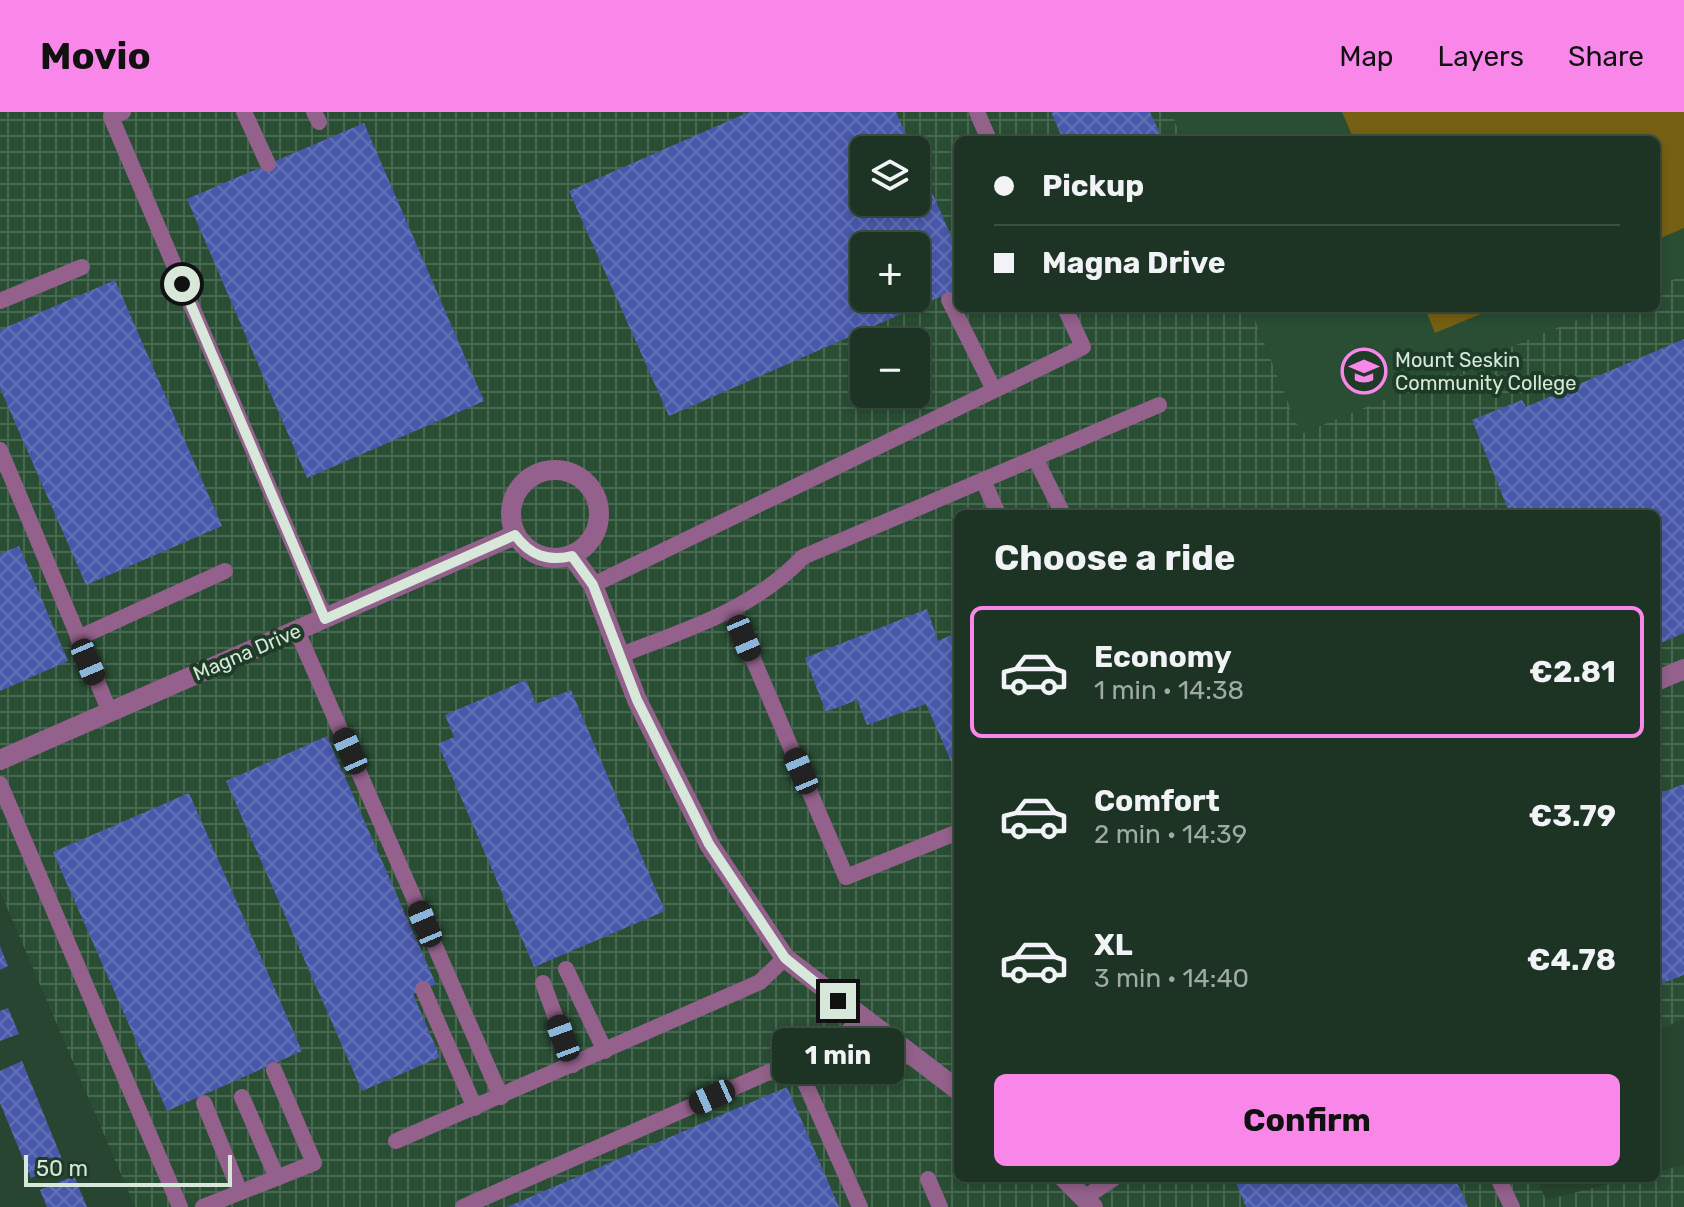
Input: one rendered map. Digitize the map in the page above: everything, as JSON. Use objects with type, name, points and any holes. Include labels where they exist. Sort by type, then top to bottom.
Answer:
[{"type":"street","points":[[555,470],[570,472],[583,480],[599,506],[594,536],[572,556],[559,559],[534,554],[515,535],[511,505],[527,479],[555,470]]},
{"type":"street","name":"Magna Drive","points":[[0,760],[515,535]]},
{"type":"street","points":[[572,556],[593,585],[618,656],[709,844],[785,958],[954,1087]]},
{"type":"street","points":[[1660,679],[1684,669]]},
{"type":"street","points":[[1068,1182],[1088,1203]]},
{"type":"lane","points":[[123,112],[111,117],[325,619]]},
{"type":"lane","points":[[244,112],[268,164]]},
{"type":"lane","points":[[977,112],[987,136]]},
{"type":"lane","points":[[0,301],[82,267]]},
{"type":"lane","points":[[949,300],[954,310]]},
{"type":"lane","points":[[955,312],[994,390]]},
{"type":"lane","points":[[593,585],[1083,347],[1067,312]]},
{"type":"lane","points":[[618,656],[733,612],[786,575],[803,557],[1159,405]]},
{"type":"lane","points":[[0,450],[109,710]]},
{"type":"lane","points":[[1035,458],[1061,510]]},
{"type":"lane","points":[[983,480],[996,510]]},
{"type":"lane","points":[[78,638],[225,571]]},
{"type":"lane","points":[[733,612],[846,877],[954,834]]},
{"type":"lane","points":[[297,631],[501,1097]]},
{"type":"lane","points":[[0,784],[180,1207]]},
{"type":"lane","points":[[396,1141],[760,982],[785,958]]},
{"type":"lane","points":[[566,969],[605,1051]]},
{"type":"lane","points":[[543,983],[573,1065]]},
{"type":"lane","points":[[423,989],[475,1108]]},
{"type":"lane","points":[[463,1207],[840,1039],[861,1019]]},
{"type":"lane","points":[[795,1060],[860,1207]]},
{"type":"lane","points":[[203,1207],[314,1163],[274,1070]]},
{"type":"lane","points":[[242,1097],[277,1178]]},
{"type":"lane","points":[[204,1103],[240,1192]]},
{"type":"lane","points":[[928,1179],[940,1207]]},
{"type":"lane","points":[[1088,1203],[1110,1182]]},
{"type":"lane","points":[[1500,1182],[1512,1207]]},
{"type":"shaded area","points":[[0,112],[1171,112],[1180,136],[954,136],[954,312],[1252,312],[1301,434],[1595,312],[1660,312],[1660,285],[1684,275],[1684,1019],[1660,1029],[1660,510],[954,510],[954,1182],[1538,1182],[1546,1200],[1616,1182],[1660,1182],[1660,1171],[1684,1165],[1684,1207],[135,1207],[0,891]]},
{"type":"shaded area","points":[[1171,112],[1684,112],[1684,275],[1660,285],[1660,136],[1180,136]]},
{"type":"shaded area","points":[[1342,112],[1684,112],[1684,228],[1660,238],[1660,136],[1352,136]]},
{"type":"shaded area","name":"Mount Seskin Community College","points":[[1252,312],[1595,312],[1301,434]]},
{"type":"shaded area","points":[[1427,312],[1485,312],[1435,333]]},
{"type":"building","points":[[749,112],[896,112],[907,136],[850,136],[850,216],[930,216],[930,188],[954,243],[954,291],[930,301],[930,232],[850,232],[850,312],[906,312],[869,328],[850,328],[850,336],[669,416],[569,191]]},
{"type":"building","points":[[1051,112],[1150,112],[1161,136],[1061,136]]},
{"type":"building","points":[[364,123],[484,401],[307,478],[187,199]]},
{"type":"building","points":[[115,280],[222,526],[86,585],[0,388],[0,330]]},
{"type":"building","points":[[1684,339],[1684,633],[1660,643],[1660,510],[1508,510],[1472,420],[1522,400],[1526,407]]},
{"type":"building","points":[[19,546],[68,661],[0,691],[0,554]]},
{"type":"building","points":[[927,609],[938,641],[954,634],[954,768],[926,704],[867,725],[857,700],[826,712],[805,658]]},
{"type":"building","points":[[526,680],[536,704],[571,690],[665,911],[534,967],[438,744],[454,737],[445,715]]},
{"type":"building","points":[[327,736],[436,984],[413,994],[440,1057],[362,1091],[226,781]]},
{"type":"building","points":[[1684,784],[1684,975],[1663,983],[1660,975],[1660,793]]},
{"type":"building","points":[[189,793],[302,1051],[167,1111],[53,852]]},
{"type":"building","points":[[0,946],[8,966],[0,970]]},
{"type":"building","points":[[8,1008],[19,1034],[0,1041],[0,1011]]},
{"type":"building","points":[[22,1061],[64,1164],[31,1178],[0,1103],[0,1071]]},
{"type":"building","points":[[787,1087],[839,1207],[507,1207]]},
{"type":"building","points":[[74,1176],[87,1207],[47,1207],[40,1190]]},
{"type":"building","points":[[1236,1182],[1457,1182],[1468,1207],[1246,1207]]},
{"type":"place","name":"Mount Seskin Community College","points":[[1364,371]]},
{"type":"route","points":[[182,284],[325,619],[515,535],[534,554],[559,559],[572,556],[593,585],[637,700],[709,844],[785,958],[838,1001]]}]
